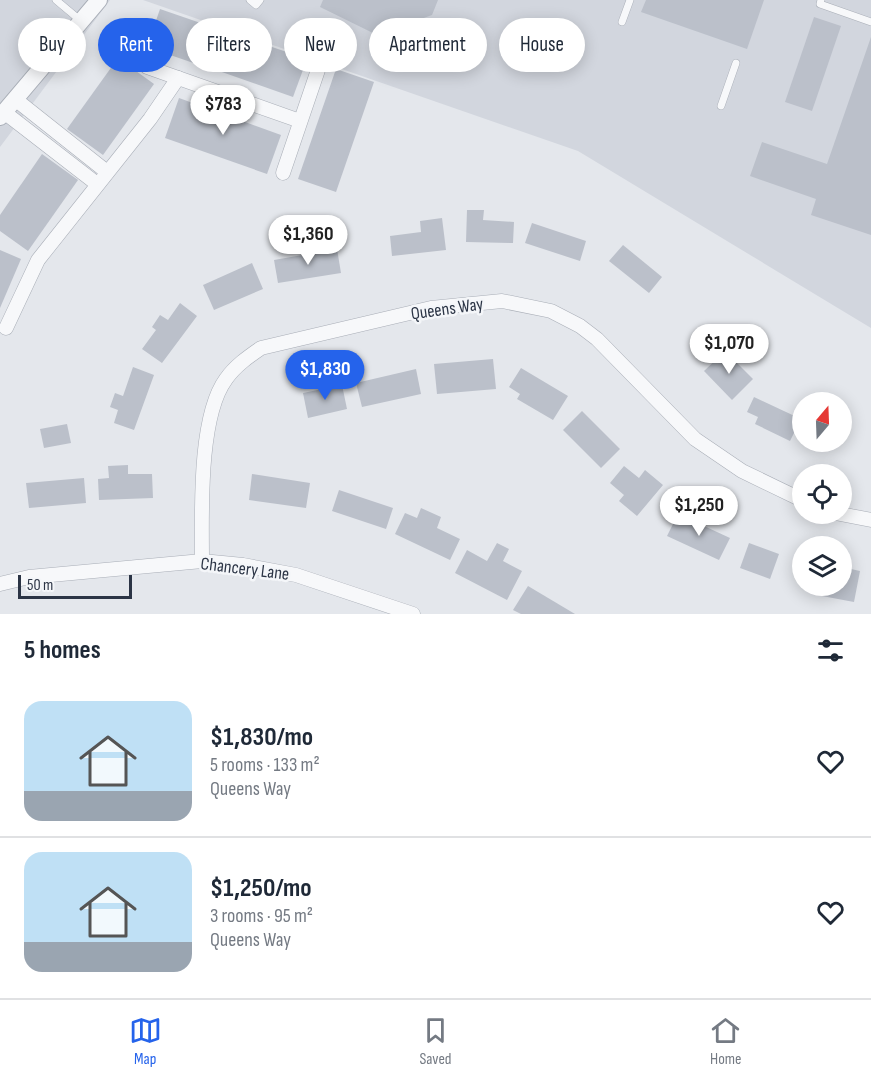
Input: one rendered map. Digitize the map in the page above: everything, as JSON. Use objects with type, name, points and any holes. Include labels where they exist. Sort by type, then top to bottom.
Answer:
[{"type":"street","points":[[84,18],[99,0]]},
{"type":"street","points":[[38,72],[2,115],[97,184]]},
{"type":"street","points":[[161,72],[300,121]]},
{"type":"street","points":[[283,173],[317,72]]},
{"type":"street","points":[[6,328],[38,260],[150,119],[178,78]]},
{"type":"street","points":[[15,99],[107,172]]},
{"type":"street","name":"Queens Way","points":[[202,561],[202,493],[207,439],[214,402],[225,380],[239,363],[261,348],[443,307],[502,301],[551,310],[580,326],[597,339],[695,439],[742,471],[792,495]]},
{"type":"street","points":[[852,516],[871,520]]},
{"type":"street","name":"Chancery Lane","points":[[0,584],[29,577],[202,561],[243,565],[296,575],[413,614]]},
{"type":"lane","points":[[56,0],[77,18]]},
{"type":"lane","points":[[250,0],[256,5],[260,0]]},
{"type":"lane","points":[[622,22],[630,0]]},
{"type":"lane","points":[[820,2],[871,22]]},
{"type":"lane","points":[[721,106],[736,63]]},
{"type":"lane","points":[[52,150],[63,136]]},
{"type":"shaded area","points":[[0,0],[110,0],[86,32],[86,18],[18,18],[18,72],[56,72],[0,147]]},
{"type":"shaded area","points":[[143,0],[871,0],[871,328],[578,151],[350,72],[357,72],[357,18],[284,18],[284,49],[272,45],[272,18],[195,18]]},
{"type":"building","points":[[323,0],[438,0],[432,15],[424,18],[369,18],[369,31],[357,25],[357,18],[342,18],[320,7]]},
{"type":"building","points":[[646,0],[764,0],[747,49],[641,12]]},
{"type":"building","points":[[160,9],[186,18],[186,60],[174,56],[174,18],[157,18]]},
{"type":"building","points":[[814,17],[841,26],[812,111],[785,102]]},
{"type":"building","points":[[871,37],[871,235],[811,215],[816,199],[750,176],[762,142],[827,164]]},
{"type":"building","points":[[272,47],[284,51],[284,72],[302,72],[293,97],[222,72],[272,72]]},
{"type":"building","points":[[108,72],[137,72],[154,84],[103,155],[67,129]]},
{"type":"building","points":[[335,72],[345,72],[374,82],[336,192],[298,179]]},
{"type":"building","points":[[179,98],[281,135],[267,174],[165,138]]},
{"type":"building","points":[[42,154],[78,180],[28,251],[0,231],[0,215]]},
{"type":"building","points":[[467,210],[484,210],[483,220],[514,222],[513,243],[466,242]]},
{"type":"building","points":[[442,218],[446,250],[392,256],[390,236],[421,232],[420,221]]},
{"type":"building","points":[[532,223],[586,241],[580,261],[525,243]]},
{"type":"building","points":[[623,245],[662,277],[649,293],[609,261]]},
{"type":"building","points":[[337,249],[341,273],[278,283],[274,260]]},
{"type":"building","points":[[0,250],[21,259],[0,308]]},
{"type":"building","points":[[252,263],[263,289],[214,310],[203,285]]},
{"type":"building","points":[[180,303],[197,316],[162,363],[142,349],[156,330],[152,327],[160,315],[168,320]]},
{"type":"building","points":[[725,351],[753,379],[732,400],[704,371]]},
{"type":"building","points":[[493,359],[496,389],[437,394],[434,364]]},
{"type":"building","points":[[133,367],[154,375],[134,430],[114,423],[118,410],[110,407],[115,393],[123,396]]},
{"type":"building","points":[[521,368],[568,396],[553,420],[517,399],[520,394],[509,387]]},
{"type":"building","points":[[416,369],[421,394],[362,407],[356,383]]},
{"type":"building","points":[[342,385],[347,409],[308,418],[303,393]]},
{"type":"building","points":[[754,397],[792,415],[790,441],[755,424],[758,417],[747,412]]},
{"type":"building","points":[[582,411],[620,449],[601,468],[563,430]]},
{"type":"building","points":[[67,424],[71,443],[44,448],[40,429]]},
{"type":"building","points":[[128,465],[128,474],[152,474],[153,498],[99,500],[98,479],[109,478],[108,466]]},
{"type":"building","points":[[624,466],[639,478],[645,470],[663,485],[637,516],[619,501],[624,495],[610,483]]},
{"type":"building","points":[[252,474],[310,483],[306,508],[249,500]]},
{"type":"building","points":[[84,478],[86,503],[29,508],[26,483]]},
{"type":"building","points":[[339,490],[393,508],[386,529],[332,511]]},
{"type":"building","points":[[421,508],[441,517],[437,528],[460,539],[450,560],[395,534],[405,513],[417,518]]},
{"type":"building","points":[[678,514],[730,538],[719,560],[667,536]]},
{"type":"building","points":[[497,543],[509,549],[503,561],[522,571],[507,600],[455,573],[467,550],[487,561]]},
{"type":"building","points":[[749,543],[779,554],[770,579],[740,568]]},
{"type":"building","points":[[852,569],[860,571],[854,602],[822,596],[852,596]]},
{"type":"building","points":[[528,586],[575,614],[521,614],[513,610]]}]
